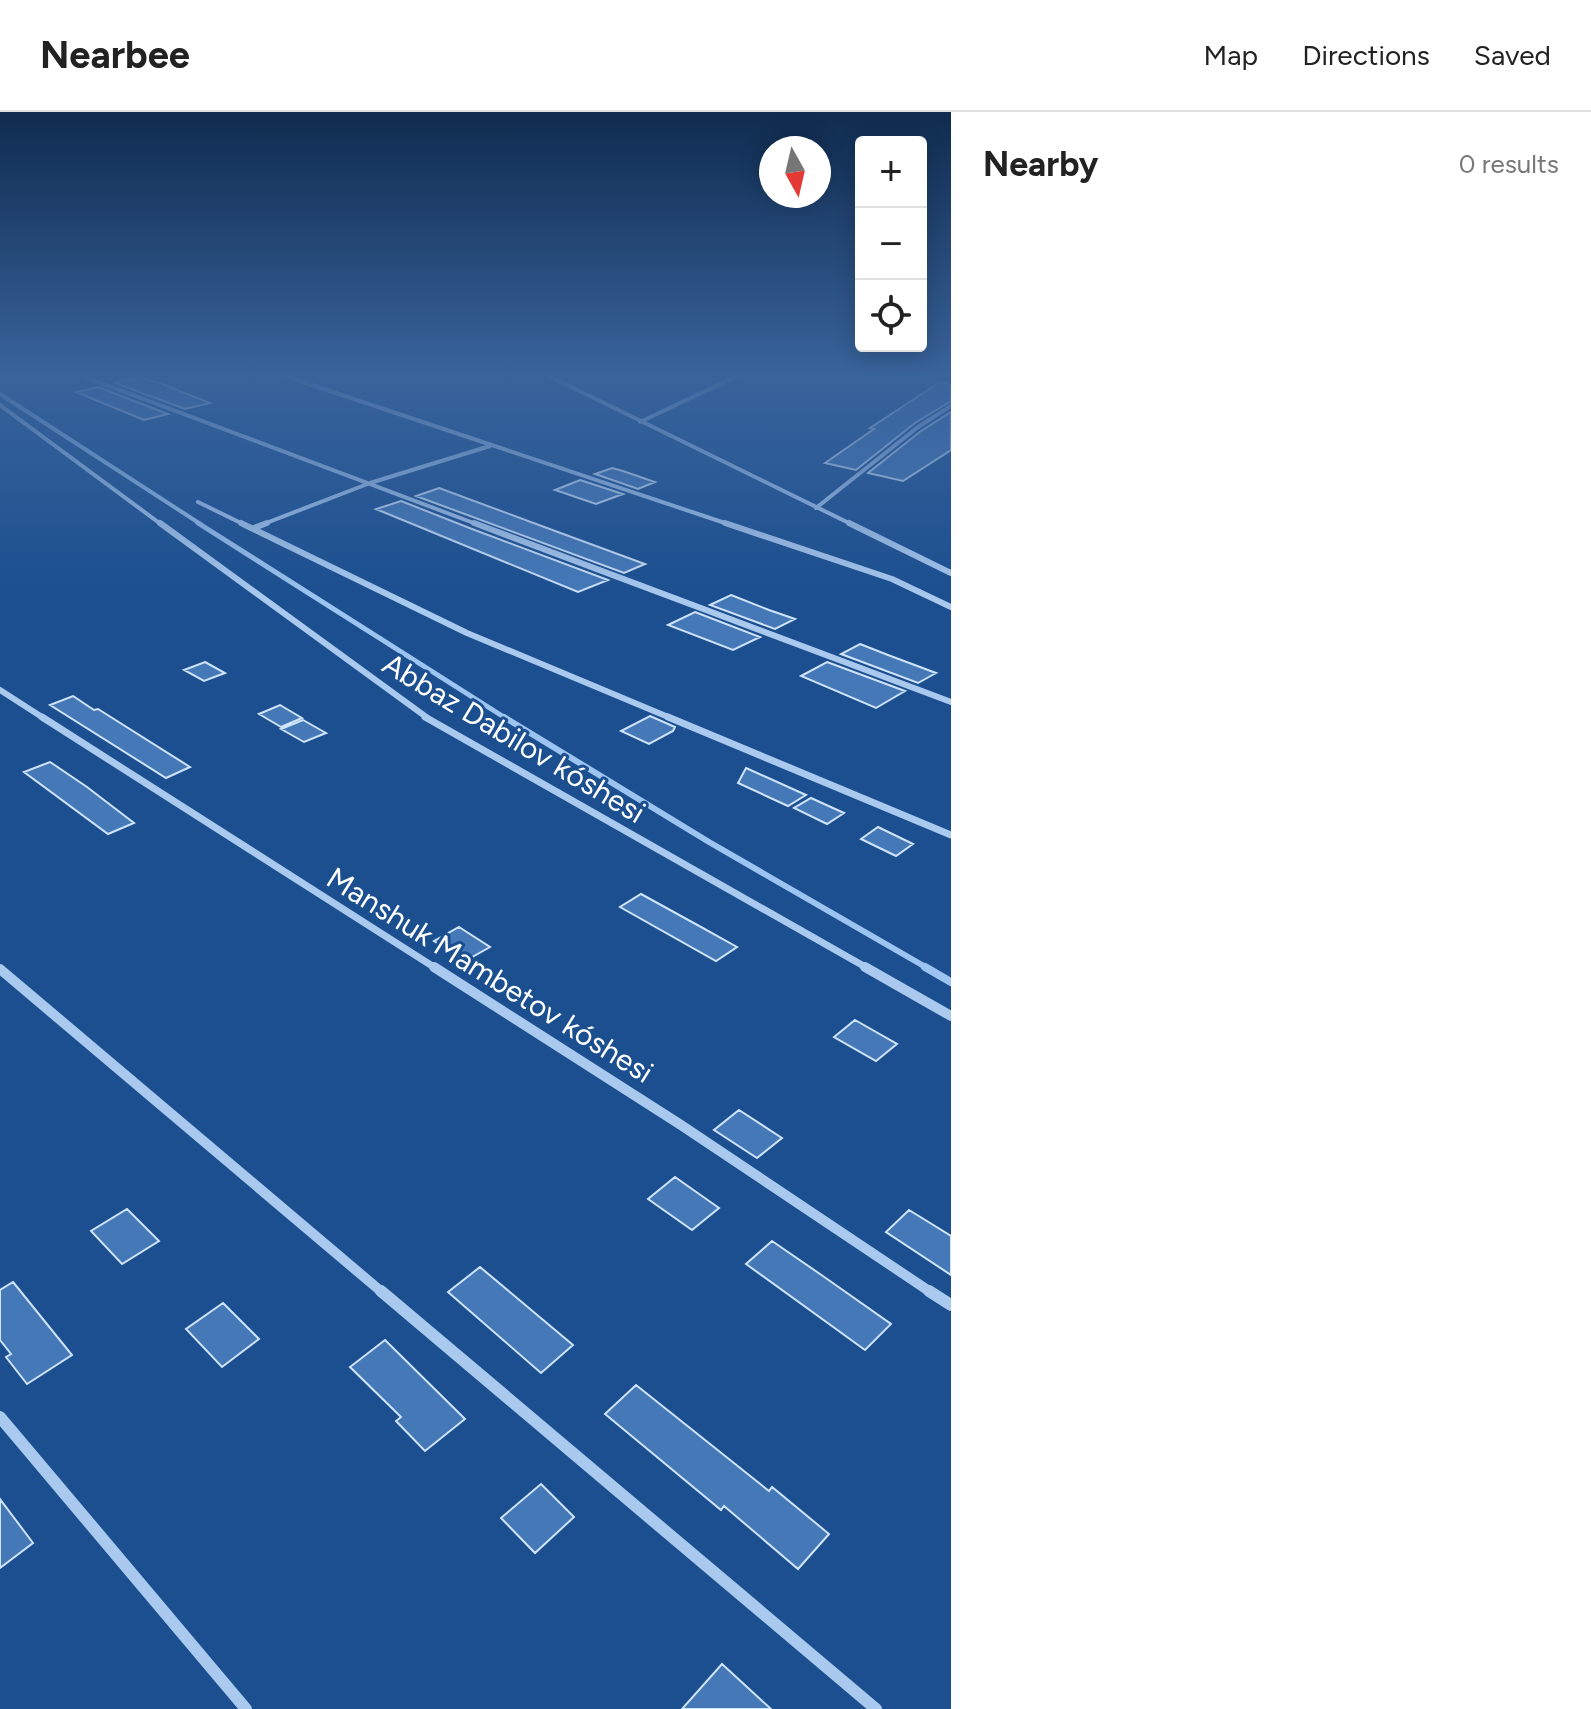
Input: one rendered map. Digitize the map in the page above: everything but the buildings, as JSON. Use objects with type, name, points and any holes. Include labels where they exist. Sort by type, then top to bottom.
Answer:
[{"type":"street","name":"Abbaz Dabilov kóshesi","points":[[57,449],[411,709],[951,1016]]},
{"type":"street","points":[[277,449],[657,595],[951,702]]},
{"type":"street","points":[[254,528],[370,483],[482,449]]},
{"type":"street","points":[[498,449],[892,579],[951,607]]},
{"type":"street","points":[[694,449],[951,573]]},
{"type":"street","points":[[816,508],[891,449]]},
{"type":"street","points":[[198,502],[467,633],[951,835]]},
{"type":"street","name":"Manshuk Mambetov kóshesi","points":[[0,690],[681,1125],[951,1305]]},
{"type":"street","points":[[0,969],[876,1709]]},
{"type":"street","points":[[0,1417],[246,1709]]},
{"type":"waterway","points":[[84,449],[202,525]]},
{"type":"waterway","points":[[198,523],[507,719]]},
{"type":"waterway","points":[[504,717],[709,842],[929,969]]},
{"type":"waterway","points":[[925,967],[951,982]]}]
